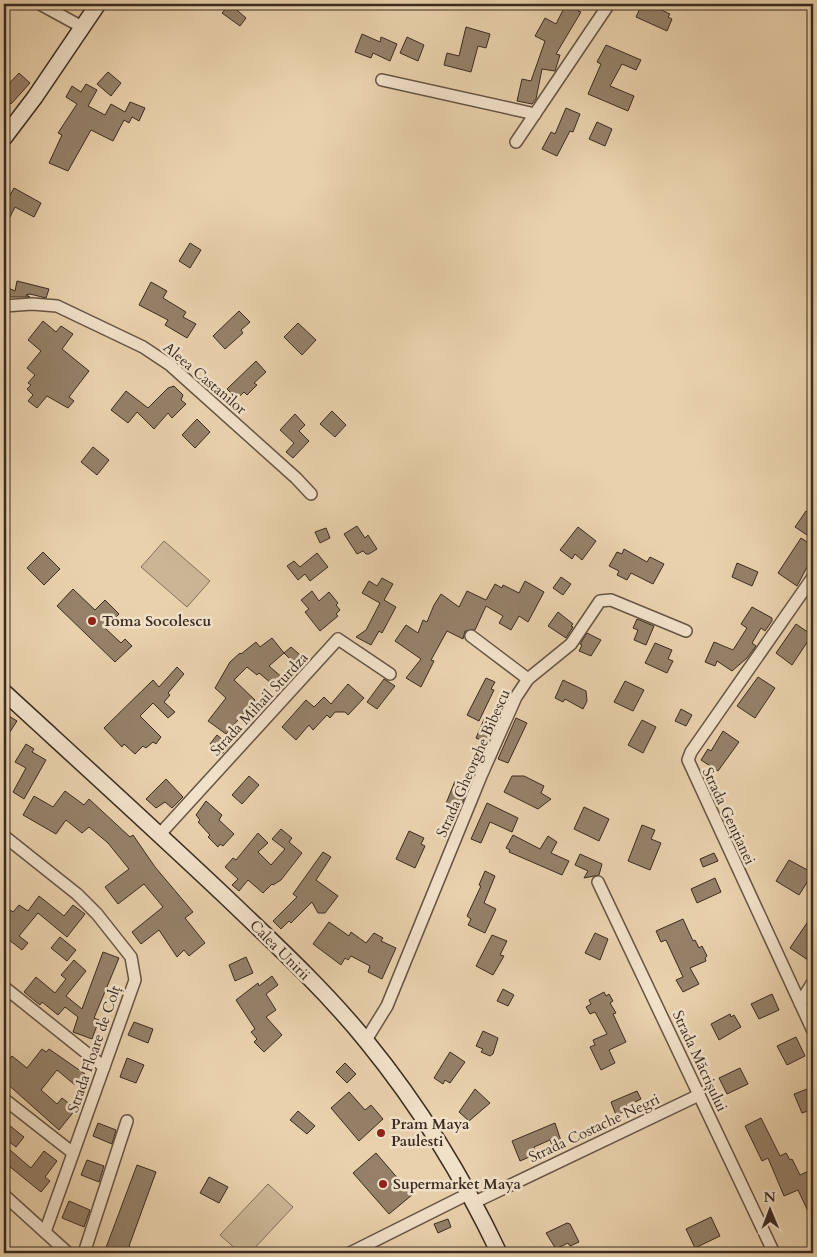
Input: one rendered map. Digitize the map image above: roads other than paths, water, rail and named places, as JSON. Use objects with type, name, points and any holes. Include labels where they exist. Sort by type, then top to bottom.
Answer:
[{"type":"main road","points":[[4,138],[35,97],[98,4]]},
{"type":"main road","name":"Calea Unirii","points":[[4,692],[160,834],[280,948],[366,1040],[428,1125],[472,1198],[499,1253]]},
{"type":"street","points":[[40,4],[82,27]]},
{"type":"street","points":[[516,142],[610,4]]},
{"type":"street","points":[[382,80],[535,114]]},
{"type":"street","name":"Aleea Castanilor","points":[[4,306],[32,304],[57,306],[143,347],[170,364],[296,478],[311,494]]},
{"type":"street","name":"Strada Gențianei","points":[[813,577],[691,752],[688,760],[813,1031]]},
{"type":"street","name":"Strada Gheorghe Bibescu","points":[[366,1040],[387,1006],[481,776],[516,697],[528,679],[571,644],[600,601],[611,600],[686,631]]},
{"type":"street","points":[[471,636],[528,679]]},
{"type":"street","name":"Strada Mihail Sturdza","points":[[160,834],[338,639],[390,674]]},
{"type":"street","name":"Strada Floare de Colț","points":[[4,836],[77,894],[97,914],[131,957],[134,980],[45,1232]]},
{"type":"street","name":"Strada Măcrișului","points":[[598,882],[774,1253]]},
{"type":"street","points":[[800,1002],[813,982]]},
{"type":"street","points":[[4,987],[104,1067]]},
{"type":"street","name":"Strada Costache Negri","points":[[350,1253],[699,1095]]},
{"type":"street","points":[[4,1099],[73,1153]]},
{"type":"street","points":[[84,1253],[127,1121]]},
{"type":"street","points":[[4,1195],[68,1253]]},
{"type":"place","name":"Toma Socolescu","points":[[92,621]]},
{"type":"place","name":"Pram Maya Paulesti","points":[[381,1133]]},
{"type":"place","name":"Supermarket Maya","points":[[383,1184]]}]
